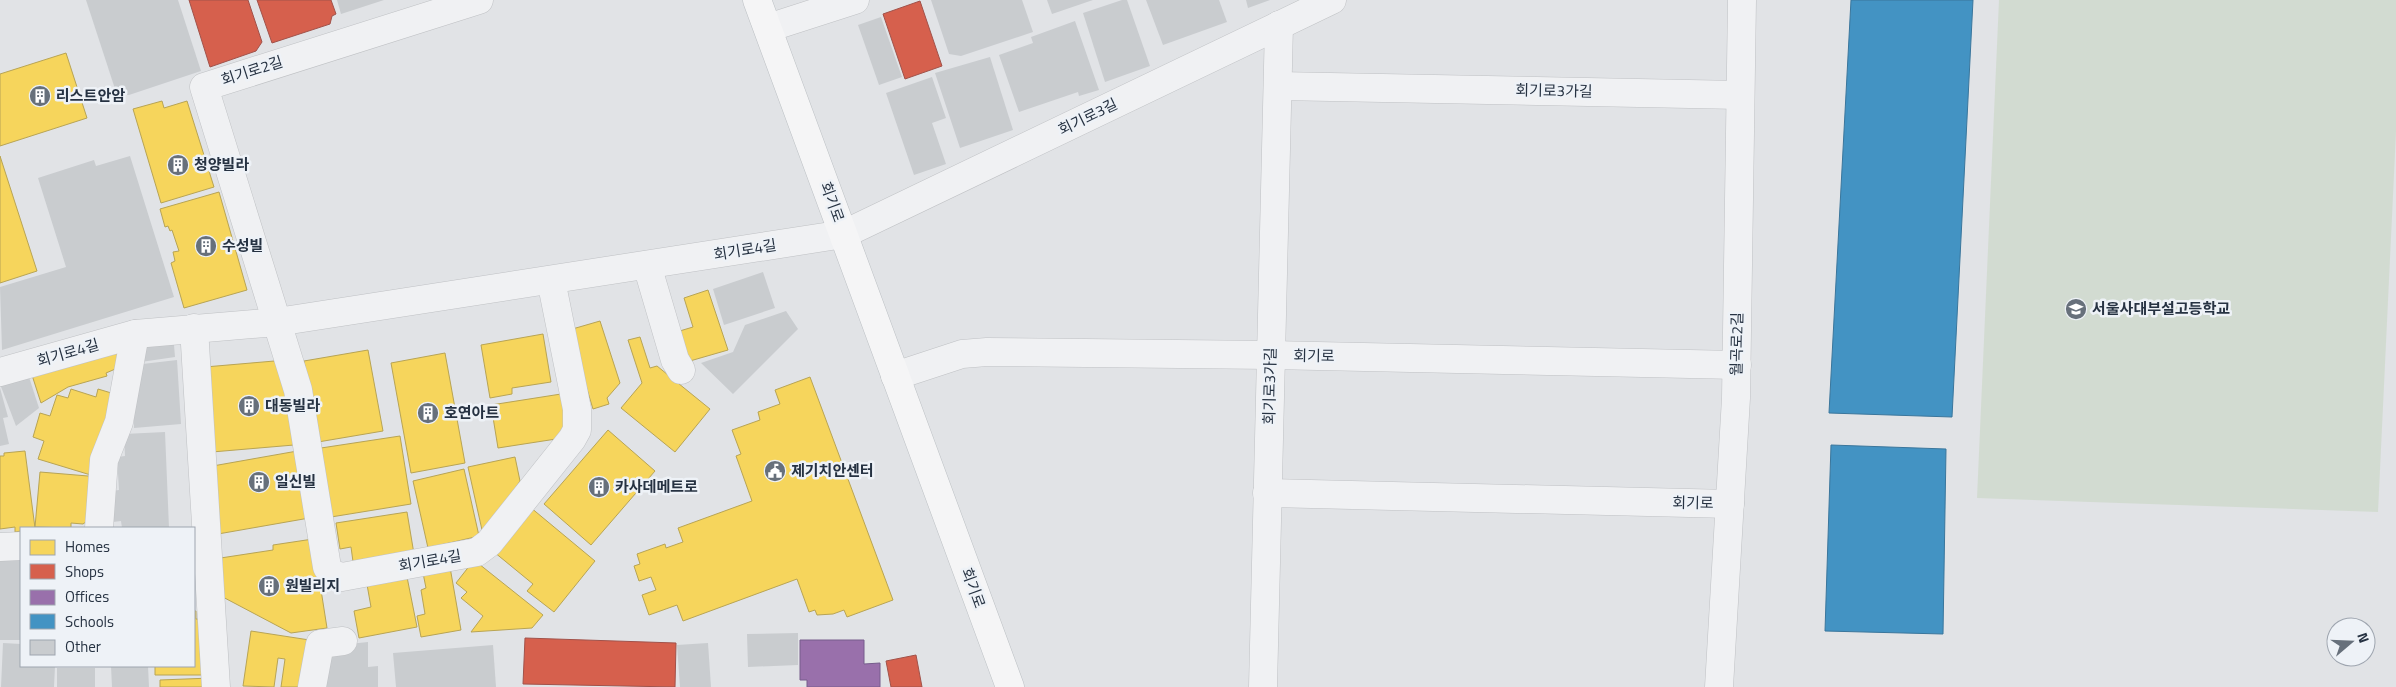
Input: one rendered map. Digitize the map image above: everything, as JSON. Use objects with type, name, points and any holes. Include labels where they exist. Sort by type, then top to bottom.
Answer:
[{"type":"main road","name":"회기로","points":[[757,0],[1010,687]]},
{"type":"street","name":"회기로2길","points":[[277,322],[204,87],[479,0]]},
{"type":"street","points":[[768,28],[855,0]]},
{"type":"street","name":"회기로3길","points":[[844,234],[1332,0]]},
{"type":"street","name":"월곡로2길","points":[[1719,687],[1737,365],[1742,0]]},
{"type":"street","name":"회기로3가길","points":[[1262,687],[1279,25]]},
{"type":"street","name":"회기로3가길","points":[[1278,86],[1740,95]]},
{"type":"street","name":"회기로4길","points":[[0,372],[135,334],[277,322],[844,234]]},
{"type":"street","points":[[646,265],[675,360],[681,370]]},
{"type":"street","name":"회기로4길","points":[[277,322],[302,409],[327,567],[332,574],[342,577],[477,552],[489,543],[572,439],[577,430],[578,409],[551,280]]},
{"type":"street","points":[[194,328],[200,555],[216,687]]},
{"type":"street","points":[[99,527],[104,460],[119,422],[135,334]]},
{"type":"street","name":"회기로","points":[[896,376],[975,352],[1271,355],[1737,365]]},
{"type":"street","name":"회기로","points":[[1267,493],[1730,504]]},
{"type":"street","points":[[0,547],[20,546]]},
{"type":"street","points":[[312,687],[320,644],[344,641]]},
{"type":"shaded area","points":[[1999,0],[2396,0],[2396,132],[2378,512],[1977,498]]},
{"type":"building: Homes","name":"리스트안암","points":[[66,53],[87,118],[0,146],[0,74]]},
{"type":"building: Homes","name":"청양빌라","points":[[162,101],[164,108],[187,101],[214,187],[161,203],[133,109]]},
{"type":"building: Homes","points":[[0,156],[37,271],[0,283]]},
{"type":"building: Homes","name":"수성빌","points":[[219,192],[247,290],[184,308],[171,263],[175,261],[173,252],[179,251],[172,230],[170,231],[168,226],[165,227],[160,209]]},
{"type":"building: Homes","points":[[708,290],[728,350],[683,363],[673,333],[693,327],[684,298]]},
{"type":"building: Homes","points":[[600,321],[620,383],[607,398],[609,404],[593,409],[569,330]]},
{"type":"building: Homes","points":[[543,334],[551,382],[512,388],[512,394],[490,398],[481,345]]},
{"type":"building: Homes","points":[[640,337],[650,368],[657,366],[710,409],[675,452],[621,408],[642,383],[628,340]]},
{"type":"building: Homes","points":[[124,348],[127,364],[106,373],[107,376],[68,387],[41,403],[31,372]]},
{"type":"building: Homes","points":[[368,350],[383,431],[318,442],[304,361]]},
{"type":"building: Homes","name":"호연아트","points":[[445,353],[465,463],[411,473],[391,363]]},
{"type":"building: Homes","name":"대동빌라","points":[[286,360],[294,445],[212,452],[205,367]]},
{"type":"building: Homes","points":[[810,377],[893,600],[847,617],[844,610],[833,614],[817,615],[815,610],[809,612],[797,579],[683,621],[677,605],[649,615],[642,595],[656,590],[651,577],[639,581],[634,566],[640,564],[637,554],[665,544],[666,548],[683,542],[678,528],[752,501],[736,456],[741,454],[732,430],[760,420],[758,412],[780,404],[775,390]]},
{"type":"building: Homes","points":[[71,389],[96,397],[98,389],[118,395],[94,476],[38,459],[44,441],[33,437],[40,413],[50,416],[57,395],[68,398]]},
{"type":"building: Homes","points":[[561,394],[569,437],[498,448],[491,405]]},
{"type":"building: Homes","name":"카사데메트로","points":[[608,430],[655,471],[591,545],[544,504]]},
{"type":"building: Homes","points":[[400,436],[411,504],[331,517],[321,448]]},
{"type":"building: Homes","name":"일신빌","points":[[303,450],[315,517],[218,534],[207,467]]},
{"type":"building: Homes","points":[[25,451],[35,527],[20,527],[20,531],[15,532],[15,527],[0,529],[0,456],[4,456],[4,453]]},
{"type":"building: Homes","points":[[515,457],[520,481],[486,533],[482,530],[468,467]]},
{"type":"building: Homes","points":[[464,469],[479,536],[428,548],[413,481]]},
{"type":"building: Homes","points":[[40,472],[100,477],[97,514],[83,524],[71,523],[71,527],[35,527]]},
{"type":"building: Homes","points":[[530,507],[595,561],[554,612],[527,591],[533,584],[494,552]]},
{"type":"building: Homes","points":[[407,512],[415,560],[354,569],[351,547],[340,549],[336,523]]},
{"type":"building: Homes","name":"원빌리지","points":[[313,539],[327,628],[291,633],[219,595],[214,559],[273,550],[273,545]]},
{"type":"building: Homes","points":[[474,560],[543,615],[532,628],[471,632],[483,616],[461,598],[467,592],[456,583]]},
{"type":"building: Homes","points":[[450,567],[461,630],[421,637],[417,616],[425,614],[421,590],[426,588],[423,573]]},
{"type":"building: Homes","points":[[406,572],[417,627],[359,638],[354,611],[371,607],[366,579]]},
{"type":"building: Homes","points":[[195,611],[196,619],[207,619],[207,675],[155,675],[155,667],[195,667]]},
{"type":"building: Homes","points":[[251,631],[316,641],[309,687],[281,687],[285,659],[278,658],[274,687],[243,686]]},
{"type":"building: Homes","points":[[211,678],[211,687],[160,687],[160,680]]},
{"type":"building: Shops","points":[[189,0],[248,0],[262,42],[256,51],[210,67]]},
{"type":"building: Shops","points":[[257,0],[331,0],[336,14],[332,16],[330,24],[272,43]]},
{"type":"building: Shops","points":[[920,1],[942,66],[905,79],[883,14]]},
{"type":"building: Shops","points":[[525,638],[676,643],[675,687],[523,684]]},
{"type":"building: Shops","points":[[916,655],[922,687],[891,687],[886,661]]},
{"type":"building: Offices","points":[[800,640],[864,640],[864,664],[880,663],[880,687],[807,687],[807,680],[800,680]]},
{"type":"building: Schools","points":[[1851,0],[1973,0],[1952,417],[1829,413]]},
{"type":"building: Schools","points":[[1831,445],[1946,449],[1943,634],[1825,631]]},
{"type":"building: Other","points":[[86,0],[178,0],[201,71],[129,95],[117,95]]},
{"type":"building: Other","points":[[337,0],[384,0],[341,14]]},
{"type":"building: Other","points":[[931,0],[1022,0],[1033,32],[961,56],[949,54]]},
{"type":"building: Other","points":[[1047,0],[1093,0],[1052,14]]},
{"type":"building: Other","points":[[1127,0],[1150,66],[1105,82],[1083,13]]},
{"type":"building: Other","points":[[1146,0],[1219,0],[1227,22],[1163,45]]},
{"type":"building: Other","points":[[1246,0],[1270,0],[1248,8]]},
{"type":"building: Other","points":[[881,17],[902,77],[879,85],[858,25]]},
{"type":"building: Other","points":[[1075,21],[1099,90],[1079,96],[1078,92],[1019,112],[999,55],[1033,43],[1031,37]]},
{"type":"building: Other","points":[[990,57],[1013,130],[960,148],[935,73]]},
{"type":"building: Other","points":[[932,77],[946,118],[932,123],[946,164],[914,175],[886,93]]},
{"type":"building: Other","points":[[130,156],[174,297],[2,350],[0,287],[66,267],[38,178],[94,160],[96,166]]},
{"type":"building: Other","points":[[763,272],[775,308],[724,325],[713,289]]},
{"type":"building: Other","points":[[786,311],[798,329],[733,394],[701,363],[733,352],[745,325]]},
{"type":"building: Other","points":[[173,333],[175,357],[134,363],[137,342]]},
{"type":"building: Other","points":[[177,360],[181,424],[134,428],[134,365]]},
{"type":"building: Other","points":[[29,377],[39,408],[16,426],[0,384]]},
{"type":"building: Other","points":[[0,388],[8,417],[3,418],[9,444],[0,446]]},
{"type":"building: Other","points":[[165,432],[169,527],[122,527],[121,521],[113,522],[112,491],[119,490],[117,457],[125,456],[124,434]]},
{"type":"building: Other","points":[[20,558],[20,640],[0,640],[0,559]]},
{"type":"building: Other","points":[[798,633],[798,665],[748,667],[747,634]]},
{"type":"building: Other","points":[[368,642],[368,667],[378,666],[378,687],[317,687],[321,647]]},
{"type":"building: Other","points":[[3,643],[20,644],[20,667],[55,667],[54,687],[1,687]]},
{"type":"building: Other","points":[[708,643],[711,687],[680,687],[677,645]]},
{"type":"building: Other","points":[[493,645],[496,687],[396,687],[393,653]]},
{"type":"building: Other","points":[[111,667],[148,667],[149,687],[112,687]]},
{"type":"building: Other","points":[[57,668],[95,668],[95,687],[57,687]]},
{"type":"place","name":"리스트안암","points":[[40,96]]},
{"type":"place","name":"청양빌라","points":[[178,165]]},
{"type":"place","name":"수성빌","points":[[206,246]]},
{"type":"place","name":"서울사대부설고등학교","points":[[2076,309]]},
{"type":"place","name":"대동빌라","points":[[249,406]]},
{"type":"place","name":"호연아트","points":[[428,413]]},
{"type":"place","name":"제기치안센터","points":[[775,471]]},
{"type":"place","name":"일신빌","points":[[259,482]]},
{"type":"place","name":"카사데메트로","points":[[599,487]]},
{"type":"place","name":"원빌리지","points":[[269,586]]}]
